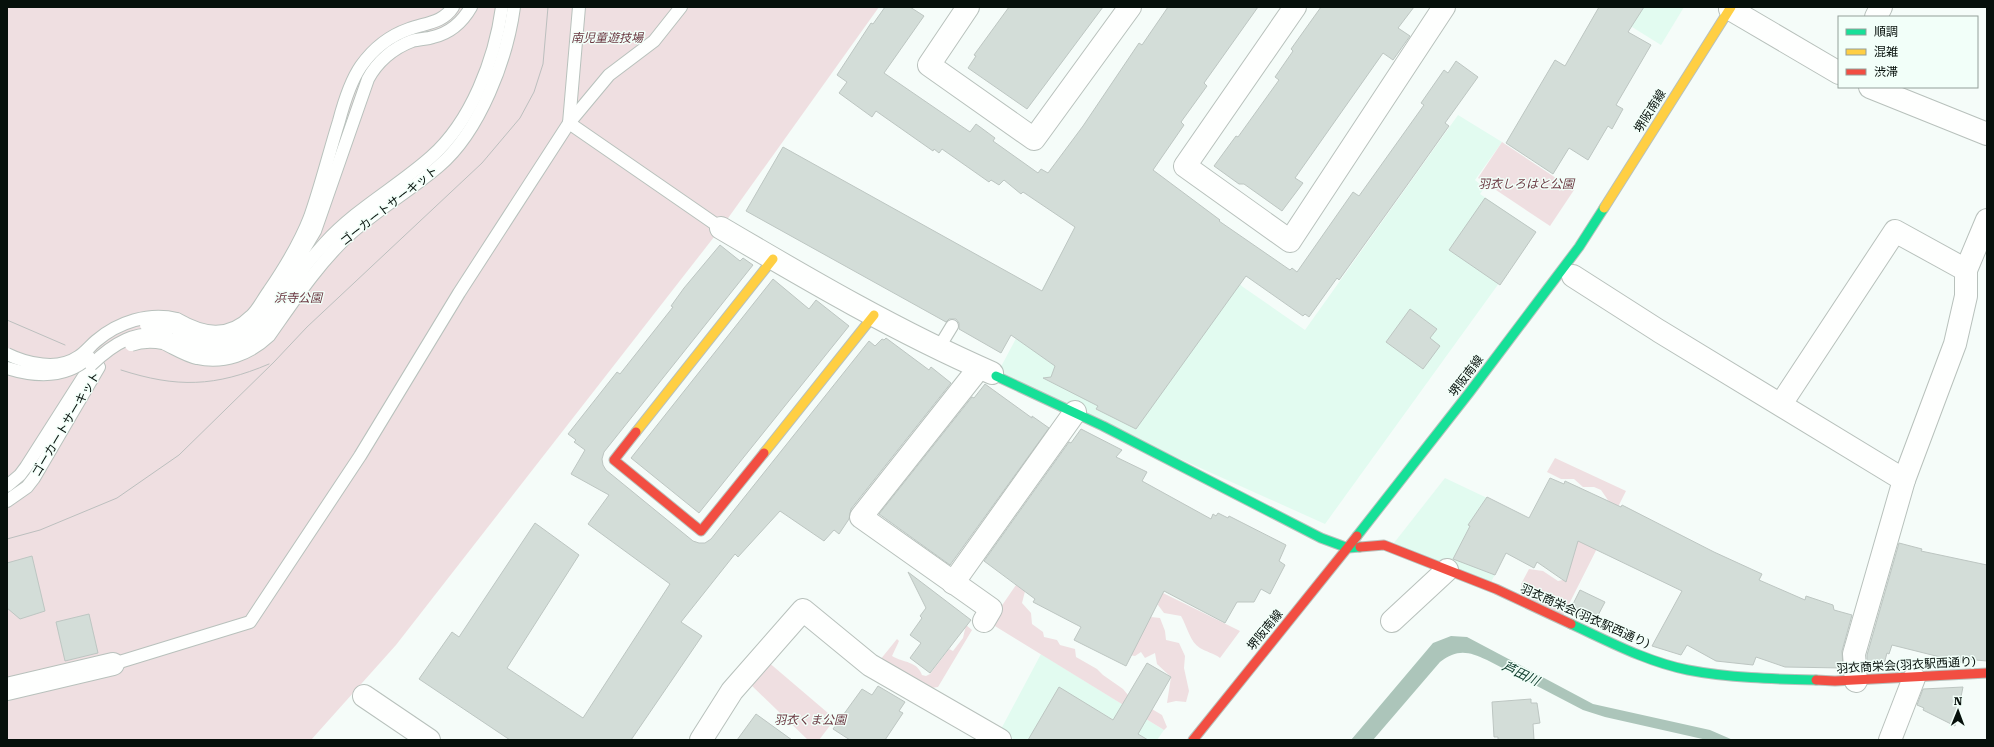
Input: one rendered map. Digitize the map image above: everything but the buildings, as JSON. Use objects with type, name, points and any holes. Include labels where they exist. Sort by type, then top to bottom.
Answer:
[{"type":"street","points":[[968,7],[929,65],[1034,139],[1130,7]]},
{"type":"street","points":[[1295,7],[1185,166],[1290,240],[1444,7]]},
{"type":"street","points":[[1876,16],[1881,7]]},
{"type":"street","points":[[1730,8],[1838,72]]},
{"type":"street","name":"堺阪南線","points":[[1193,740],[1348,548],[1469,393],[1578,247],[1730,8]]},
{"type":"street","points":[[1872,88],[1987,134]]},
{"type":"street","points":[[1856,681],[1854,654],[1904,480],[1955,344],[1966,296],[1966,270],[1987,220]]},
{"type":"street","points":[[721,228],[773,259],[938,349],[1075,412],[1321,538],[1348,548]]},
{"type":"street","points":[[1781,404],[1895,231],[1966,270]]},
{"type":"street","points":[[773,259],[614,460],[701,531],[874,315]]},
{"type":"street","points":[[1572,276],[1659,331],[1904,480]]},
{"type":"street","points":[[984,621],[991,609],[862,517],[988,372]]},
{"type":"street","points":[[953,583],[1075,412]]},
{"type":"street","name":"羽衣商栄会(羽衣駅西通り)","points":[[1348,548],[1384,545],[1496,588],[1632,652],[1688,670],[1753,678],[1856,681],[1987,673]]},
{"type":"street","points":[[1392,621],[1447,570]]},
{"type":"street","points":[[701,740],[732,692],[803,610],[870,665],[1000,740]]},
{"type":"street","points":[[7,689],[113,664]]},
{"type":"street","points":[[1890,740],[1914,678]]},
{"type":"street","points":[[364,696],[428,740]]},
{"type":"lane","name":"ゴーカートサーキット","points":[[7,501],[28,487],[48,443],[95,366],[138,342],[151,341],[170,331],[218,332],[236,327],[252,315],[284,269],[310,218],[351,82],[361,66],[371,53],[387,40],[408,29],[434,23],[453,7]]},
{"type":"lane","name":"ゴーカートサーキット","points":[[7,368],[33,374],[66,372],[75,369],[111,339],[122,333],[148,324],[193,338],[214,342],[232,338],[244,333],[257,322],[269,308],[315,231],[372,70],[381,60],[396,49],[412,41],[436,37],[452,29],[461,22],[471,7]]},
{"type":"lane","name":"ゴーカートサーキット","points":[[7,354],[44,365],[59,364],[77,358],[108,333],[131,322],[152,316],[192,347],[210,351],[237,347],[251,340],[268,322],[305,267],[327,241],[364,207],[403,180],[432,157],[450,136],[465,114],[481,84],[499,28],[502,7]]},
{"type":"lane","name":"ゴーカートサーキット","points":[[170,331],[196,358],[208,359],[232,357],[258,347],[269,336],[327,257],[367,220],[441,165],[466,133],[477,116],[496,79],[511,27],[514,7]]},
{"type":"lane","points":[[569,123],[579,7]]},
{"type":"lane","points":[[113,664],[250,622],[360,456],[459,293],[569,123],[609,75],[654,41],[680,7]]},
{"type":"lane","points":[[569,123],[721,228]]},
{"type":"lane","points":[[938,349],[952,326]]},
{"type":"lane","name":"ゴーカートサーキット","points":[[7,486],[20,475],[48,443]]},
{"type":"shaded area","points":[[1600,7],[1684,7],[1661,45]]},
{"type":"shaded area","points":[[1458,115],[1502,142],[1475,180],[1484,188],[1480,194],[1536,232],[1325,524],[996,376],[1083,213],[1228,274],[1243,287],[1305,330]]},
{"type":"shaded area","points":[[1445,478],[1525,516],[1490,584],[1394,543]]},
{"type":"shaded area","points":[[1041,654],[1164,730],[1157,740],[1144,740],[1145,738],[1059,688],[1028,740],[1015,740],[1000,731]]},
{"type":"green space","name":"浜寺公園","points":[[7,7],[879,7],[721,228],[396,645],[311,740],[7,740]]},
{"type":"green space","name":"羽衣しろはと公園","points":[[1502,142],[1574,190],[1550,226],[1478,178]]},
{"type":"green space","points":[[1555,458],[1626,491],[1562,618],[1523,597],[1521,584],[1529,569],[1543,571],[1558,581],[1567,579],[1569,542],[1612,506],[1601,490],[1594,487],[1583,487],[1574,479],[1561,479],[1547,472]]},
{"type":"green space","points":[[1033,560],[1022,603],[1031,613],[1032,624],[1043,632],[1044,637],[1057,640],[1060,645],[1075,649],[1076,657],[1097,669],[1123,689],[1128,695],[1162,715],[1167,727],[1164,730],[990,623]]},
{"type":"green space","points":[[1161,592],[1240,631],[1220,658],[1202,649],[1194,642],[1181,616],[1164,613],[1158,605]]},
{"type":"green space","points":[[1151,617],[1160,618],[1165,631],[1166,640],[1179,643],[1185,656],[1184,668],[1189,691],[1186,702],[1176,701],[1167,703],[1171,677],[1157,664],[1155,653],[1145,658],[1141,652],[1135,656],[1129,655]]},
{"type":"green space","points":[[966,625],[972,630],[938,687],[925,689],[880,660],[897,639],[899,641],[892,656],[917,667],[922,675],[926,676],[930,674],[949,649],[953,651],[963,638]]},
{"type":"green space","name":"羽衣くま公園","points":[[767,661],[835,719],[819,740],[808,740],[750,684]]},
{"type":"water","name":"芦田川","points":[[1451,636],[1467,637],[1593,704],[1710,730],[1733,740],[1707,740],[1605,717],[1583,710],[1487,660],[1468,653],[1457,653],[1440,662],[1373,740],[1351,740],[1433,643]]},
{"type":"tram line","points":[[7,539],[40,530],[117,498],[179,455],[274,362],[307,327],[482,163],[520,118],[534,92],[543,64],[548,7]]},
{"type":"tram line","points":[[7,320],[65,345]]},
{"type":"tram line","points":[[121,370],[160,380],[196,382],[213,381],[231,377],[269,364]]},
{"type":"traffic: fast","points":[[1357,536],[1469,393],[1579,247],[1604,208]]},
{"type":"traffic: fast","points":[[996,376],[1103,426],[1321,538],[1348,548],[1360,547]]},
{"type":"traffic: fast","points":[[1571,624],[1613,644],[1658,662],[1688,670],[1767,679],[1816,680]]},
{"type":"traffic: slow","points":[[1604,208],[1731,7]]},
{"type":"traffic: slow","points":[[636,432],[773,259]]},
{"type":"traffic: slow","points":[[764,453],[874,315]]},
{"type":"traffic: jam","points":[[636,432],[614,460],[701,531],[764,453]]},
{"type":"traffic: jam","points":[[1193,740],[1357,536]]},
{"type":"traffic: jam","points":[[1360,547],[1384,545],[1496,589],[1571,624]]},
{"type":"traffic: jam","points":[[1816,680],[1835,681],[1987,673]]},
{"type":"park label","name":"南児童遊技場","points":[[607,38]]}]
